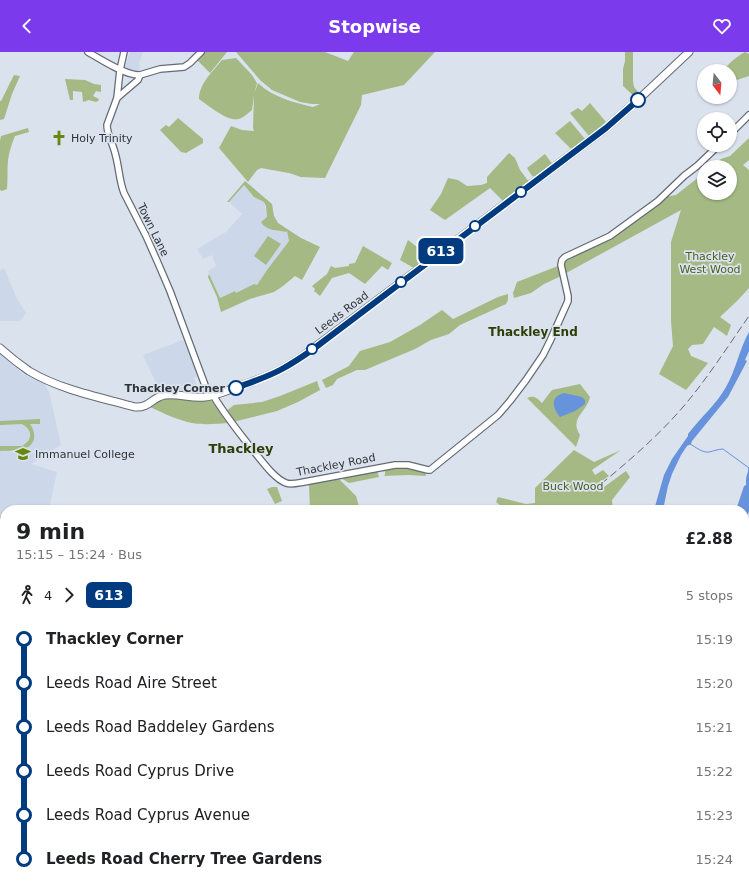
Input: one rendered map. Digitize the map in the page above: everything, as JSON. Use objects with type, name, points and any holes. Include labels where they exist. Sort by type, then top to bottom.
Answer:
[{"type":"main road","name":"Leeds Road","points":[[0,348],[28,370],[50,382],[74,391],[135,407],[146,406],[159,397],[168,395],[201,397],[211,396],[275,372],[312,350],[606,128],[689,52]]},
{"type":"street","points":[[88,52],[120,70],[135,75],[160,69],[184,67],[201,52]]},
{"type":"street","name":"Town Lane","points":[[124,52],[120,70],[117,98],[107,129],[116,154],[122,187],[126,199],[158,262],[211,396]]},
{"type":"street","points":[[117,98],[138,80],[140,75]]},
{"type":"street","points":[[737,127],[749,115]]},
{"type":"street","name":"Thackley Road","points":[[211,396],[261,460],[281,481],[286,483],[294,484],[395,465],[408,465],[428,470],[431,469],[498,414],[510,402],[543,355],[568,301],[561,265],[562,260],[565,257],[610,236],[658,201],[711,152]]},
{"type":"shaded area","points":[[130,52],[143,52],[139,63],[140,72],[126,69],[125,67]]},
{"type":"shaded area","points":[[244,185],[254,197],[264,202],[267,216],[274,216],[278,223],[287,229],[289,241],[257,285],[254,284],[236,293],[234,291],[220,298],[208,271],[216,266],[212,255],[203,259],[197,249],[226,232],[242,214],[229,202]]},
{"type":"shaded area","points":[[4,268],[17,299],[26,313],[21,320],[18,321],[0,321],[0,270]]},
{"type":"shaded area","points":[[183,340],[199,375],[194,378],[198,389],[197,393],[169,390],[160,392],[143,355]]},
{"type":"shaded area","name":"Immanuel College","points":[[0,354],[23,374],[44,384],[49,392],[61,445],[31,464],[57,472],[50,505],[0,505]]},
{"type":"green space","points":[[204,52],[227,52],[210,73],[197,60]]},
{"type":"green space","points":[[236,52],[325,52],[348,61],[354,52],[435,52],[404,85],[362,95],[361,105],[325,178],[301,177],[289,173],[261,168],[257,170],[248,182],[219,148],[231,126],[242,130],[254,131],[254,95],[252,110],[244,117],[239,119],[223,116],[199,99],[201,88],[222,60],[236,58],[252,75],[257,83],[254,94],[258,83],[277,96],[291,101],[313,107],[320,104],[300,102],[272,90],[260,80]]},
{"type":"green space","points":[[625,52],[633,52],[633,81],[634,87],[639,93],[635,97],[623,86]]},
{"type":"green space","points":[[745,52],[749,54],[749,76],[737,80],[737,64],[729,64]]},
{"type":"green space","points":[[14,75],[20,76],[12,94],[4,119],[0,120],[0,101]]},
{"type":"green space","points":[[65,79],[85,80],[101,85],[101,92],[96,91],[93,96],[99,99],[98,101],[96,102],[89,100],[83,102],[82,92],[73,91],[73,100],[70,100]]},
{"type":"green space","points":[[590,103],[606,122],[589,136],[570,113],[578,108],[582,111]]},
{"type":"green space","points":[[178,118],[203,139],[203,143],[186,153],[181,152],[160,130],[166,125],[169,127]]},
{"type":"green space","points":[[570,121],[585,139],[572,150],[555,133]]},
{"type":"green space","points":[[28,128],[29,132],[15,136],[8,160],[7,189],[2,191],[0,190],[1,136]]},
{"type":"green space","name":"Thackley West Wood","points":[[749,138],[749,160],[743,165],[749,170],[749,288],[720,317],[731,325],[727,336],[714,327],[703,344],[692,345],[688,349],[691,356],[708,363],[686,390],[659,374],[673,346],[671,321],[671,242],[681,210],[544,284],[531,293],[514,298],[513,293],[517,282],[558,266],[610,239],[665,197],[676,195],[697,178],[697,200],[737,200],[737,160],[720,160],[737,152],[737,149]]},
{"type":"green space","points":[[509,153],[515,158],[520,170],[529,182],[503,201],[490,188],[445,220],[430,210],[441,194],[448,178],[458,180],[467,186],[487,183],[487,177]]},
{"type":"green space","points":[[545,154],[553,165],[537,177],[532,176],[527,168]]},
{"type":"green space","points":[[245,181],[272,204],[274,216],[278,223],[301,238],[320,247],[302,280],[295,276],[274,292],[250,299],[221,312],[217,297],[208,277],[209,274],[220,298],[235,291],[236,293],[254,284],[257,285],[289,241],[287,231],[272,230],[263,225],[261,222],[267,217],[266,206],[264,202],[254,197],[244,185],[229,202],[227,202]]},
{"type":"green space","points":[[268,236],[281,244],[266,265],[254,256]]},
{"type":"green space","points":[[408,240],[423,253],[426,253],[430,248],[428,246],[433,241],[441,248],[412,267],[400,260]]},
{"type":"green space","points":[[363,246],[392,263],[388,270],[382,266],[365,284],[349,273],[332,278],[320,296],[314,291],[315,289],[312,286],[327,274],[331,266],[335,268],[349,266],[349,264],[355,263]]},
{"type":"green space","points":[[508,294],[506,304],[460,325],[449,334],[431,340],[415,349],[365,370],[357,370],[337,379],[333,385],[326,388],[322,380],[349,366],[360,351],[390,342],[420,325],[442,310],[453,319],[498,297]]},
{"type":"green space","points":[[317,381],[320,390],[277,411],[233,422],[225,412],[234,405],[262,402]]},
{"type":"green space","points":[[580,384],[590,397],[576,424],[580,435],[576,447],[527,398],[535,398],[542,403],[552,390]]},
{"type":"green space","points":[[166,398],[200,401],[211,400],[227,423],[205,424],[186,422],[150,407],[158,401]]},
{"type":"green space","points":[[40,419],[40,424],[30,424],[34,431],[34,439],[29,447],[20,450],[0,451],[0,446],[22,446],[26,444],[30,438],[30,432],[26,426],[22,424],[0,425],[0,421]]},
{"type":"green space","name":"Buck Wood","points":[[574,450],[594,462],[621,450],[592,470],[595,475],[603,470],[609,476],[600,482],[604,487],[626,471],[630,477],[612,500],[612,505],[500,505],[496,502],[498,497],[526,504],[535,503],[535,488]]},
{"type":"green space","points":[[406,467],[425,472],[426,476],[383,476],[385,475],[385,471],[382,471],[382,469]]},
{"type":"green space","points":[[377,471],[379,477],[349,483],[341,478]]},
{"type":"green space","points":[[339,479],[356,496],[359,505],[310,505],[309,484]]},
{"type":"green space","points":[[277,487],[282,501],[275,504],[267,489]]},
{"type":"water","points":[[749,332],[749,351],[745,360],[747,361],[728,397],[681,455],[672,474],[664,505],[655,505],[664,475],[672,459],[688,434],[718,400],[726,387]]},
{"type":"water","points":[[564,393],[582,397],[585,400],[585,404],[575,411],[560,417],[555,410],[554,400],[556,397]]},
{"type":"water","points":[[749,467],[749,505],[738,505],[744,486],[746,485]]},
{"type":"waterway","points":[[690,444],[701,451],[706,452],[723,449],[749,468]]},
{"type":"railway","points":[[601,484],[644,447],[683,407],[709,374],[749,316]]},
{"type":"bus line","name":"613","points":[[236,388],[281,370],[312,350],[606,128],[638,100]]},
{"type":"place","name":"Holy Trinity","points":[[59,138]]},
{"type":"place","name":"Thackley Corner","points":[[236,388]]},
{"type":"place","name":"Immanuel College","points":[[23,454]]},
{"type":"district","name":"Thackley End","points":[[533,332]]},
{"type":"district","name":"Thackley","points":[[241,448]]}]
